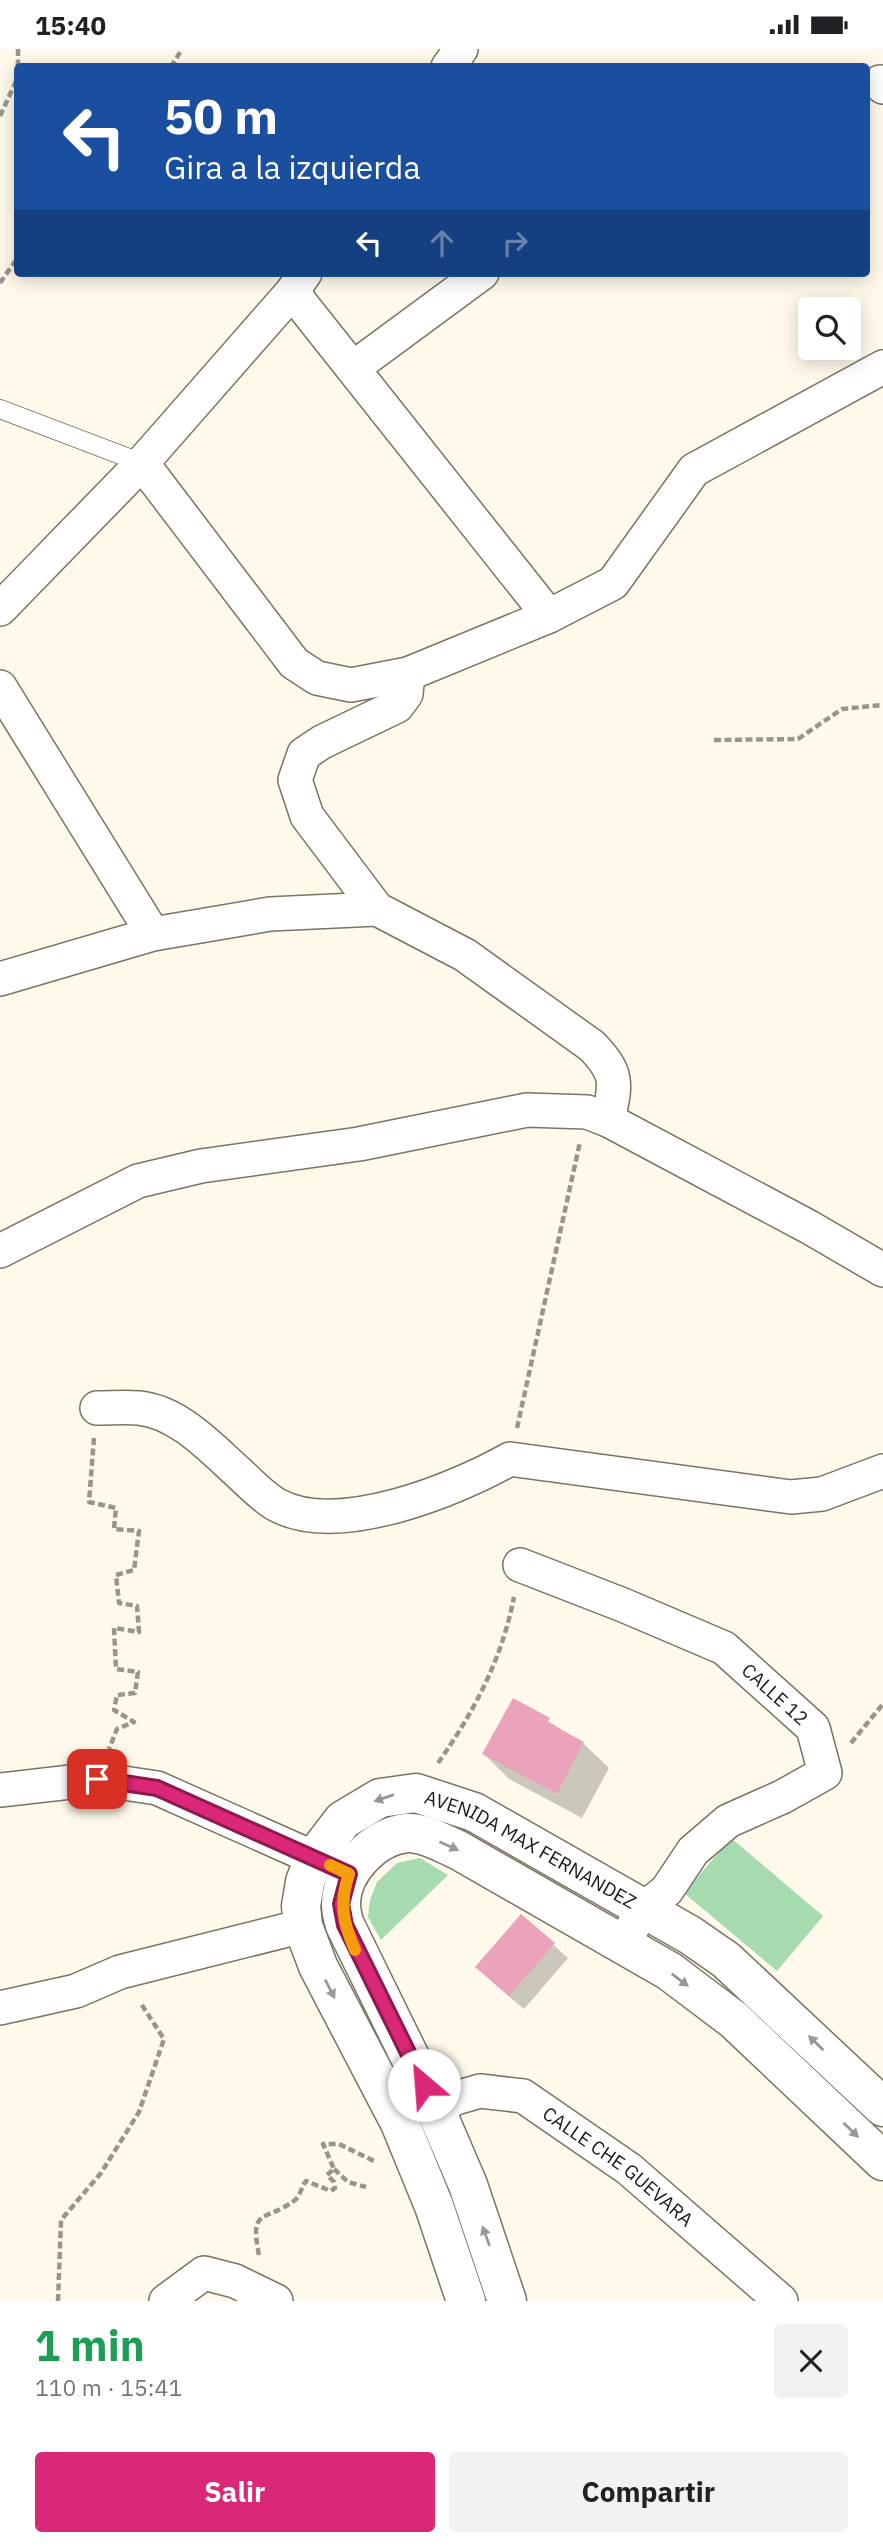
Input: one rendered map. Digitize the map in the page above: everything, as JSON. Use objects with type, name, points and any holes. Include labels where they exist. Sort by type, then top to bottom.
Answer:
[{"type":"main road","name":"AVENIDA MAX FERNANDEZ","points":[[467,2301],[434,2206],[400,2123],[318,1966],[303,1926],[301,1906],[305,1882],[314,1858],[343,1820],[380,1798],[416,1793],[474,1812],[690,1935],[726,1960],[883,2107]]},
{"type":"main road","name":"AVENIDA MAX FERNANDEZ","points":[[349,1874],[378,1844],[407,1833],[426,1836],[458,1850],[669,1971],[734,2020],[883,2161]]},
{"type":"main road","points":[[314,1858],[349,1874],[341,1904],[345,1925],[435,2108],[468,2185],[507,2301]]},
{"type":"main road","points":[[400,2123],[435,2108]]},
{"type":"street","points":[[352,368],[476,277]]},
{"type":"street","points":[[0,609],[142,463],[299,283],[352,368],[549,616]]},
{"type":"street","points":[[142,463],[294,663],[317,678],[351,685],[408,674],[549,616],[613,583],[694,470],[883,367]]},
{"type":"street","points":[[408,674],[405,695],[397,706],[322,742],[304,754],[295,780],[307,816],[377,909],[465,955],[592,1046],[604,1059],[616,1082],[598,1116]]},
{"type":"street","points":[[0,687],[153,934]]},
{"type":"street","points":[[0,979],[153,934],[270,914],[377,909]]},
{"type":"street","points":[[0,1251],[138,1181],[201,1166],[359,1144],[527,1110],[598,1116],[809,1227],[883,1270]]},
{"type":"street","points":[[97,1408],[141,1408],[171,1418],[199,1437],[278,1505],[316,1516],[408,1504],[475,1479],[510,1459],[791,1497],[822,1494],[883,1471]]},
{"type":"street","name":"CALLE 12","points":[[520,1565],[624,1605],[724,1648],[813,1728],[825,1773]]},
{"type":"street","points":[[623,1943],[643,1910],[667,1890],[693,1851],[728,1821],[782,1797],[825,1773]]},
{"type":"street","points":[[0,1790],[97,1779],[157,1788],[314,1858]]},
{"type":"street","points":[[0,2008],[76,1991],[120,1972],[303,1926]]},
{"type":"street","name":"CALLE CHE GUEVARA","points":[[435,2108],[480,2091],[523,2096],[629,2169],[781,2301]]},
{"type":"street","points":[[166,2301],[204,2273],[235,2281],[274,2299]]},
{"type":"lane","points":[[0,409],[142,463]]},
{"type":"path","points":[[0,116],[14,86]]},
{"type":"path","points":[[0,283],[14,263]]},
{"type":"path","points":[[715,740],[798,739],[842,709],[883,705]]},
{"type":"path","points":[[510,1459],[598,1116]]},
{"type":"path","points":[[97,1408],[89,1502],[116,1508],[114,1529],[139,1531],[134,1570],[116,1575],[119,1603],[137,1606],[139,1632],[114,1628],[116,1669],[138,1672],[135,1692],[117,1695],[114,1710],[134,1722],[117,1729],[97,1779]]},
{"type":"path","points":[[416,1793],[469,1720],[492,1671],[509,1620],[520,1565]]},
{"type":"path","points":[[825,1773],[883,1704]]},
{"type":"path","points":[[58,2301],[61,2220],[101,2173],[139,2112],[164,2039],[120,1972]]},
{"type":"path","points":[[366,2187],[348,2182],[334,2169],[323,2144],[328,2142],[353,2149],[382,2166]]},
{"type":"path","points":[[274,2299],[263,2277],[254,2234],[258,2222],[298,2197],[306,2181],[331,2191],[336,2186],[327,2175],[334,2169]]},
{"type":"green space","points":[[731,1838],[823,1916],[777,1971],[684,1893]]},
{"type":"green space","points":[[420,1858],[448,1875],[381,1940],[368,1917],[370,1900],[377,1882],[397,1863]]},
{"type":"building","points":[[513,1698],[550,1718],[547,1722],[584,1742],[557,1794],[482,1754]]},
{"type":"building","points":[[521,1914],[555,1943],[509,1996],[475,1967]]},
{"type":"slow traffic","points":[[330,1865],[349,1874],[341,1904],[345,1925],[355,1950]]},
{"type":"route","points":[[97,1779],[157,1788],[299,1854],[349,1874],[341,1904],[345,1925],[354,1948],[424,2085]]}]
